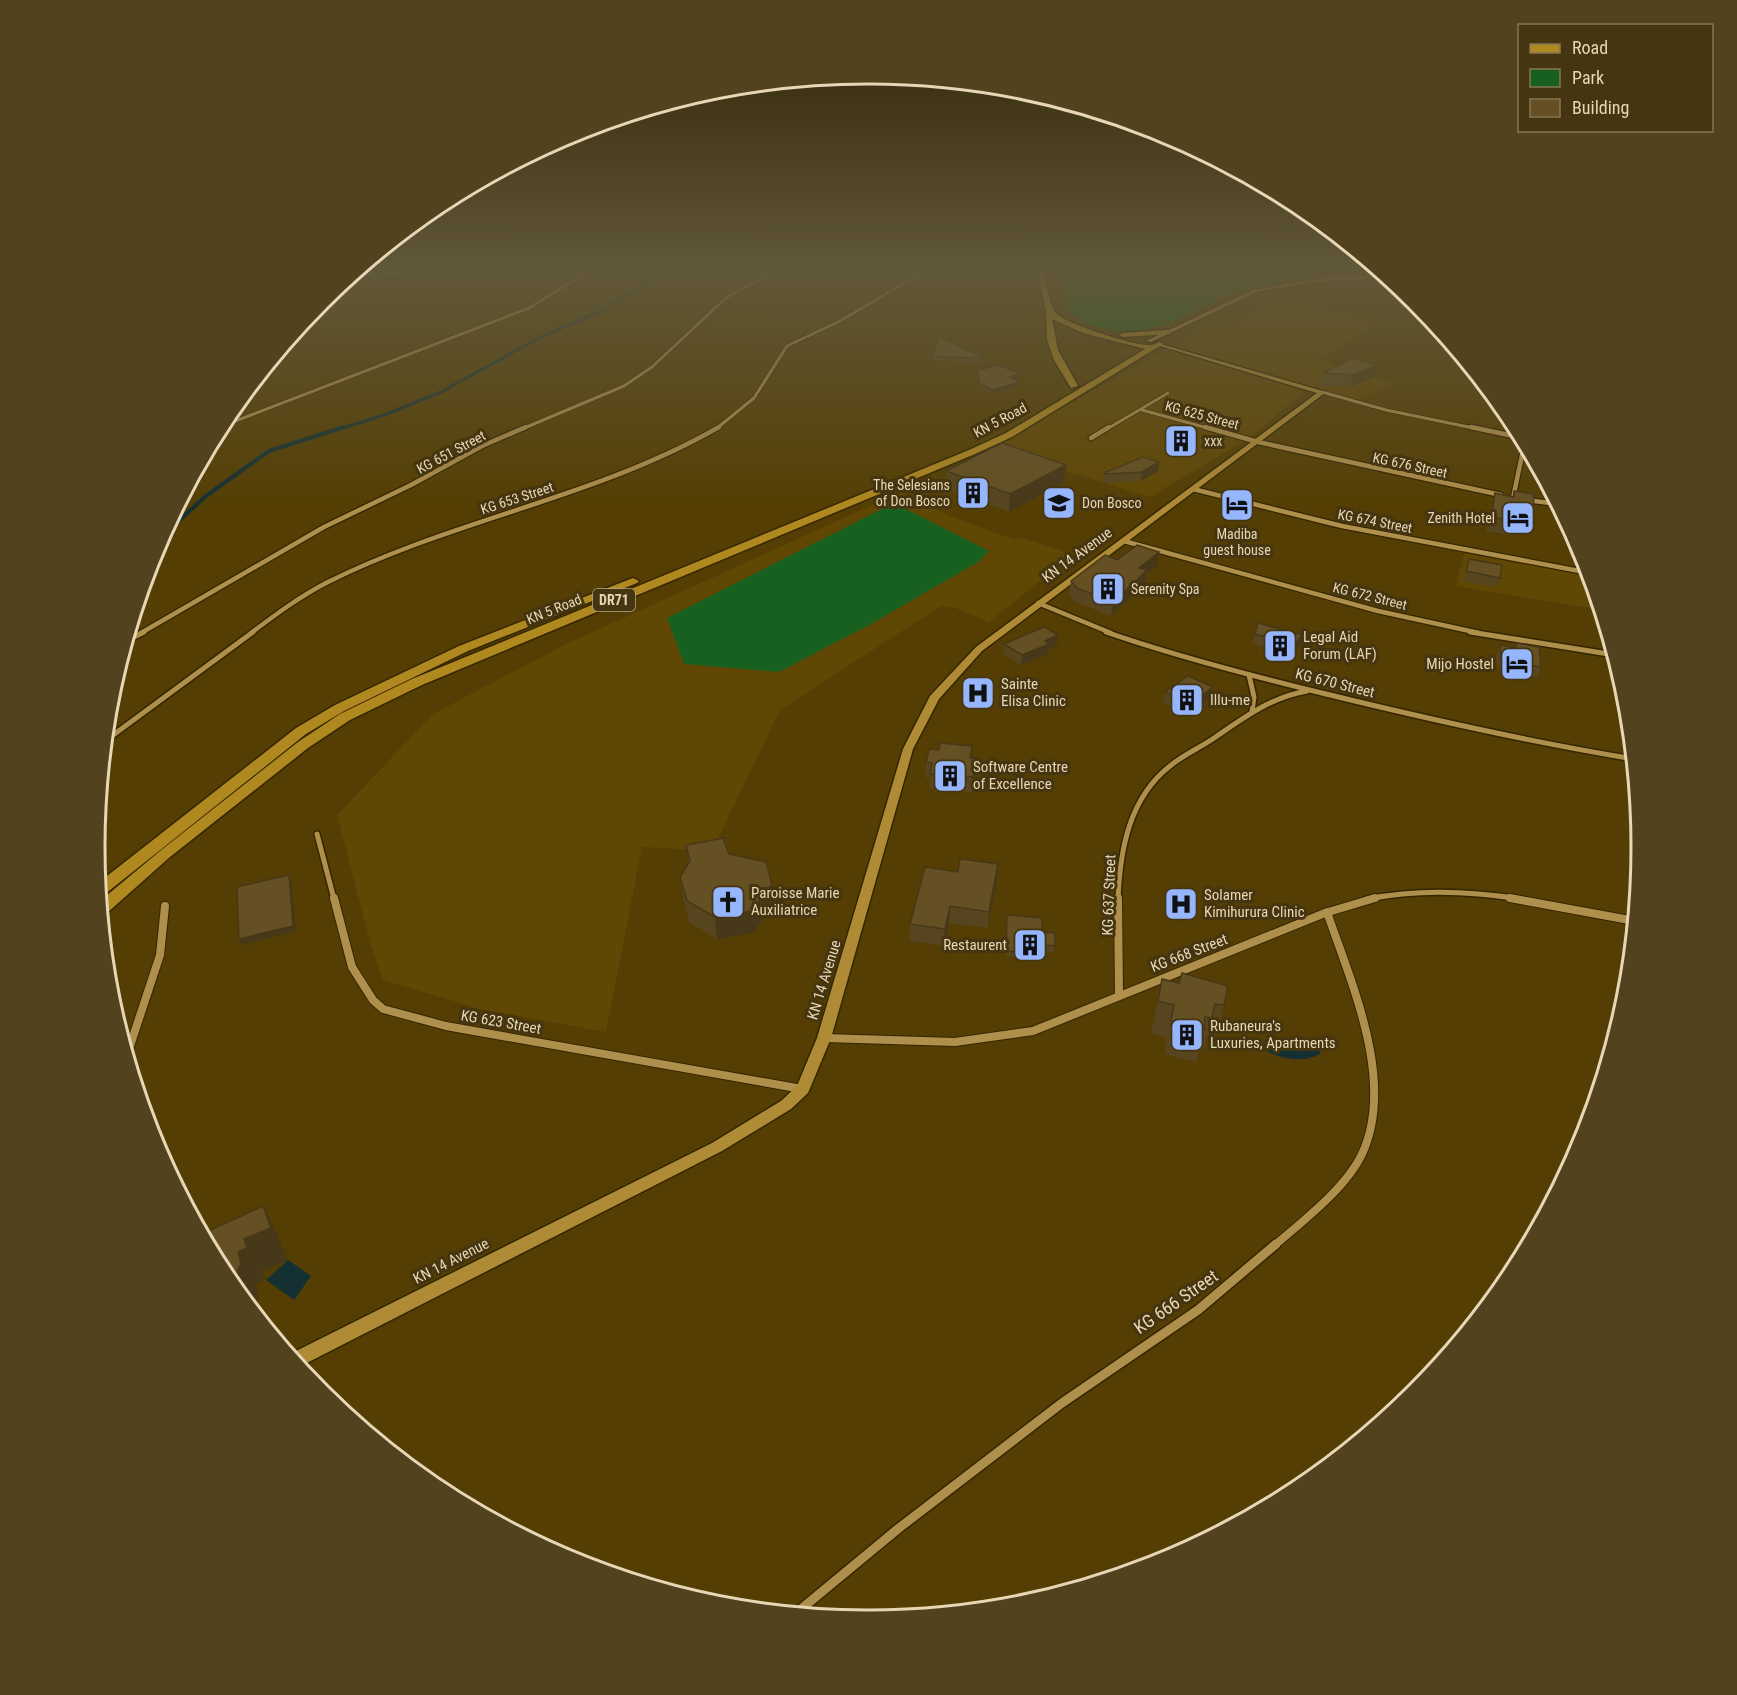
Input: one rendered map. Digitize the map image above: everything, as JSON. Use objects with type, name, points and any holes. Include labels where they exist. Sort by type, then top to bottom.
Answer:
[{"type":"main road","points":[[1056,350],[1062,370],[1074,386]]},
{"type":"main road","name":"KN 5 Road","points":[[106,884],[301,731],[359,696],[528,624],[905,471],[1001,428],[1139,350]]},
{"type":"main road","name":"KN 5 Road","points":[[108,903],[240,794],[345,717],[417,682],[1009,435],[1141,350]]},
{"type":"main road","points":[[1175,350],[1322,392]]},
{"type":"main road","name":"KN 14 Avenue","points":[[301,1358],[717,1147],[786,1105],[802,1089],[824,1038],[893,795],[920,722],[943,686],[979,649],[1038,603],[1258,442],[1322,392]]},
{"type":"street","points":[[235,421],[420,350]]},
{"type":"street","name":"KG 651 Street","points":[[136,635],[183,611],[324,527],[411,485],[482,446],[639,377],[669,350]]},
{"type":"street","name":"KG 653 Street","points":[[114,734],[286,607],[324,584],[364,565],[462,527],[632,470],[725,424],[754,398],[784,350]]},
{"type":"street","points":[[1322,392],[1386,410],[1512,437]]},
{"type":"street","points":[[1092,438],[1168,393]]},
{"type":"street","name":"KG 625 Street","points":[[1142,410],[1258,442]]},
{"type":"street","name":"KG 676 Street","points":[[1258,442],[1513,498],[1549,503]]},
{"type":"street","points":[[1513,498],[1522,453]]},
{"type":"street","name":"KG 674 Street","points":[[1193,489],[1342,526],[1580,571]]},
{"type":"street","name":"KG 672 Street","points":[[1124,541],[1377,611],[1471,632],[1607,654]]},
{"type":"street","name":"KG 670 Street","points":[[1038,603],[1094,628],[1249,675],[1508,738],[1626,758]]},
{"type":"street","points":[[1249,675],[1254,697],[1252,711]]},
{"type":"street","name":"KG 637 Street","points":[[1119,994],[1121,857],[1128,823],[1137,802],[1168,767],[1252,711],[1286,695],[1312,690]]},
{"type":"street","name":"KG 623 Street","points":[[317,834],[352,967],[361,985],[383,1009],[447,1026],[802,1089]]},
{"type":"street","name":"KG 668 Street","points":[[824,1038],[926,1044],[1006,1037],[1064,1021],[1119,994],[1327,912],[1385,896],[1451,893],[1529,900],[1628,920]]},
{"type":"street","points":[[131,1044],[160,955],[165,906]]},
{"type":"street","name":"KG 666 Street","points":[[803,1607],[899,1528],[1062,1403],[1198,1310],[1302,1222],[1348,1176],[1362,1155],[1371,1128],[1376,1101],[1373,1068],[1357,1000],[1327,912]]},
{"type":"shaded area","points":[[1165,350],[1333,350],[1318,359],[1395,383],[1356,400],[1310,386],[1252,436],[1150,497],[991,448]]},
{"type":"shaded area","points":[[901,492],[950,516],[1015,540],[1023,538],[1073,554],[989,622],[953,607],[941,606],[780,710],[712,851],[642,847],[606,1032],[480,1009],[383,980],[371,945],[337,815],[433,714],[566,644]]},
{"type":"shaded area","points":[[1464,553],[1581,574],[1593,609],[1456,586]]},
{"type":"green space","points":[[894,503],[989,551],[978,562],[871,624],[779,672],[684,664],[667,618]]},
{"type":"water","points":[[1267,1035],[1312,1039],[1321,1053],[1300,1059],[1278,1056],[1265,1050]]},
{"type":"water","points":[[288,1260],[311,1276],[294,1300],[266,1280]]},
{"type":"building","points":[[934,350],[968,350],[986,359],[932,356]]},
{"type":"building","points":[[1353,358],[1377,365],[1353,375],[1324,373]]},
{"type":"building","points":[[999,365],[1020,374],[1010,377],[1020,382],[992,390],[979,383],[978,370]]},
{"type":"building","points":[[1002,443],[1066,465],[1010,494],[946,471]]},
{"type":"building","points":[[1143,457],[1159,462],[1142,472],[1104,473]]},
{"type":"building","points":[[1514,491],[1534,494],[1533,510],[1515,507],[1514,521],[1491,517],[1495,493],[1514,497]]},
{"type":"building","points":[[1137,545],[1159,552],[1139,568],[1147,570],[1113,602],[1077,588],[1071,581],[1105,555],[1117,560]]},
{"type":"building","points":[[1469,559],[1502,565],[1500,578],[1466,571]]},
{"type":"building","points":[[1258,623],[1302,635],[1295,645],[1255,634]]},
{"type":"building","points":[[1044,627],[1058,635],[1045,641],[1049,644],[1022,655],[1004,644]]},
{"type":"building","points":[[1516,643],[1539,647],[1541,667],[1501,660],[1500,645],[1516,648]]},
{"type":"building","points":[[1188,676],[1213,687],[1190,704],[1165,692]]},
{"type":"building","points":[[940,743],[972,746],[970,758],[975,758],[973,777],[930,774],[932,763],[926,762],[929,749],[939,750]]},
{"type":"building","name":"Paroisse Marie Auxiliatrice","points":[[723,838],[729,854],[766,862],[772,884],[752,911],[715,917],[687,901],[680,877],[690,861],[686,845]]},
{"type":"building","points":[[960,859],[998,864],[989,912],[950,906],[945,929],[910,924],[925,867],[958,872]]},
{"type":"building","points":[[289,875],[293,926],[239,939],[237,887]]},
{"type":"building","name":"Restaurent","points":[[1007,915],[1042,918],[1042,932],[1055,933],[1055,946],[1042,945],[1042,953],[1006,951]]},
{"type":"building","points":[[1182,973],[1228,986],[1224,1005],[1215,1004],[1212,1018],[1205,1017],[1204,1029],[1171,1021],[1174,1005],[1158,1001],[1162,979],[1179,983]]},
{"type":"building","points":[[263,1206],[271,1228],[244,1239],[247,1248],[238,1252],[241,1264],[235,1274],[208,1231]]},
{"type":"waterway","points":[[340,429],[384,415],[441,392],[517,350]]},
{"type":"waterway","points":[[179,520],[206,496],[269,451],[344,427]]},
{"type":"place","name":"xxx","points":[[1181,441]]},
{"type":"place","name":"The Selesians of Don Bosco","points":[[973,493]]},
{"type":"place","name":"Don Bosco","points":[[1059,503]]},
{"type":"place","name":"Madiba guest house","points":[[1237,505]]},
{"type":"place","name":"Zenith Hotel","points":[[1518,518]]},
{"type":"place","name":"Serenity Spa","points":[[1108,589]]},
{"type":"place","name":"Legal Aid Forum (LAF)","points":[[1280,646]]},
{"type":"place","name":"Mijo Hostel","points":[[1517,664]]},
{"type":"place","name":"Sainte Elisa Clinic","points":[[978,693]]},
{"type":"place","name":"Illu-me","points":[[1187,700]]},
{"type":"place","name":"Software Centre of Excellence","points":[[950,776]]},
{"type":"place","name":"Paroisse Marie Auxiliatrice","points":[[728,902]]},
{"type":"place","name":"Solamer Kimihurura Clinic","points":[[1181,904]]},
{"type":"place","name":"Restaurent","points":[[1030,945]]},
{"type":"place","name":"Rubaneura's Luxuries, Apartments","points":[[1187,1035]]}]
